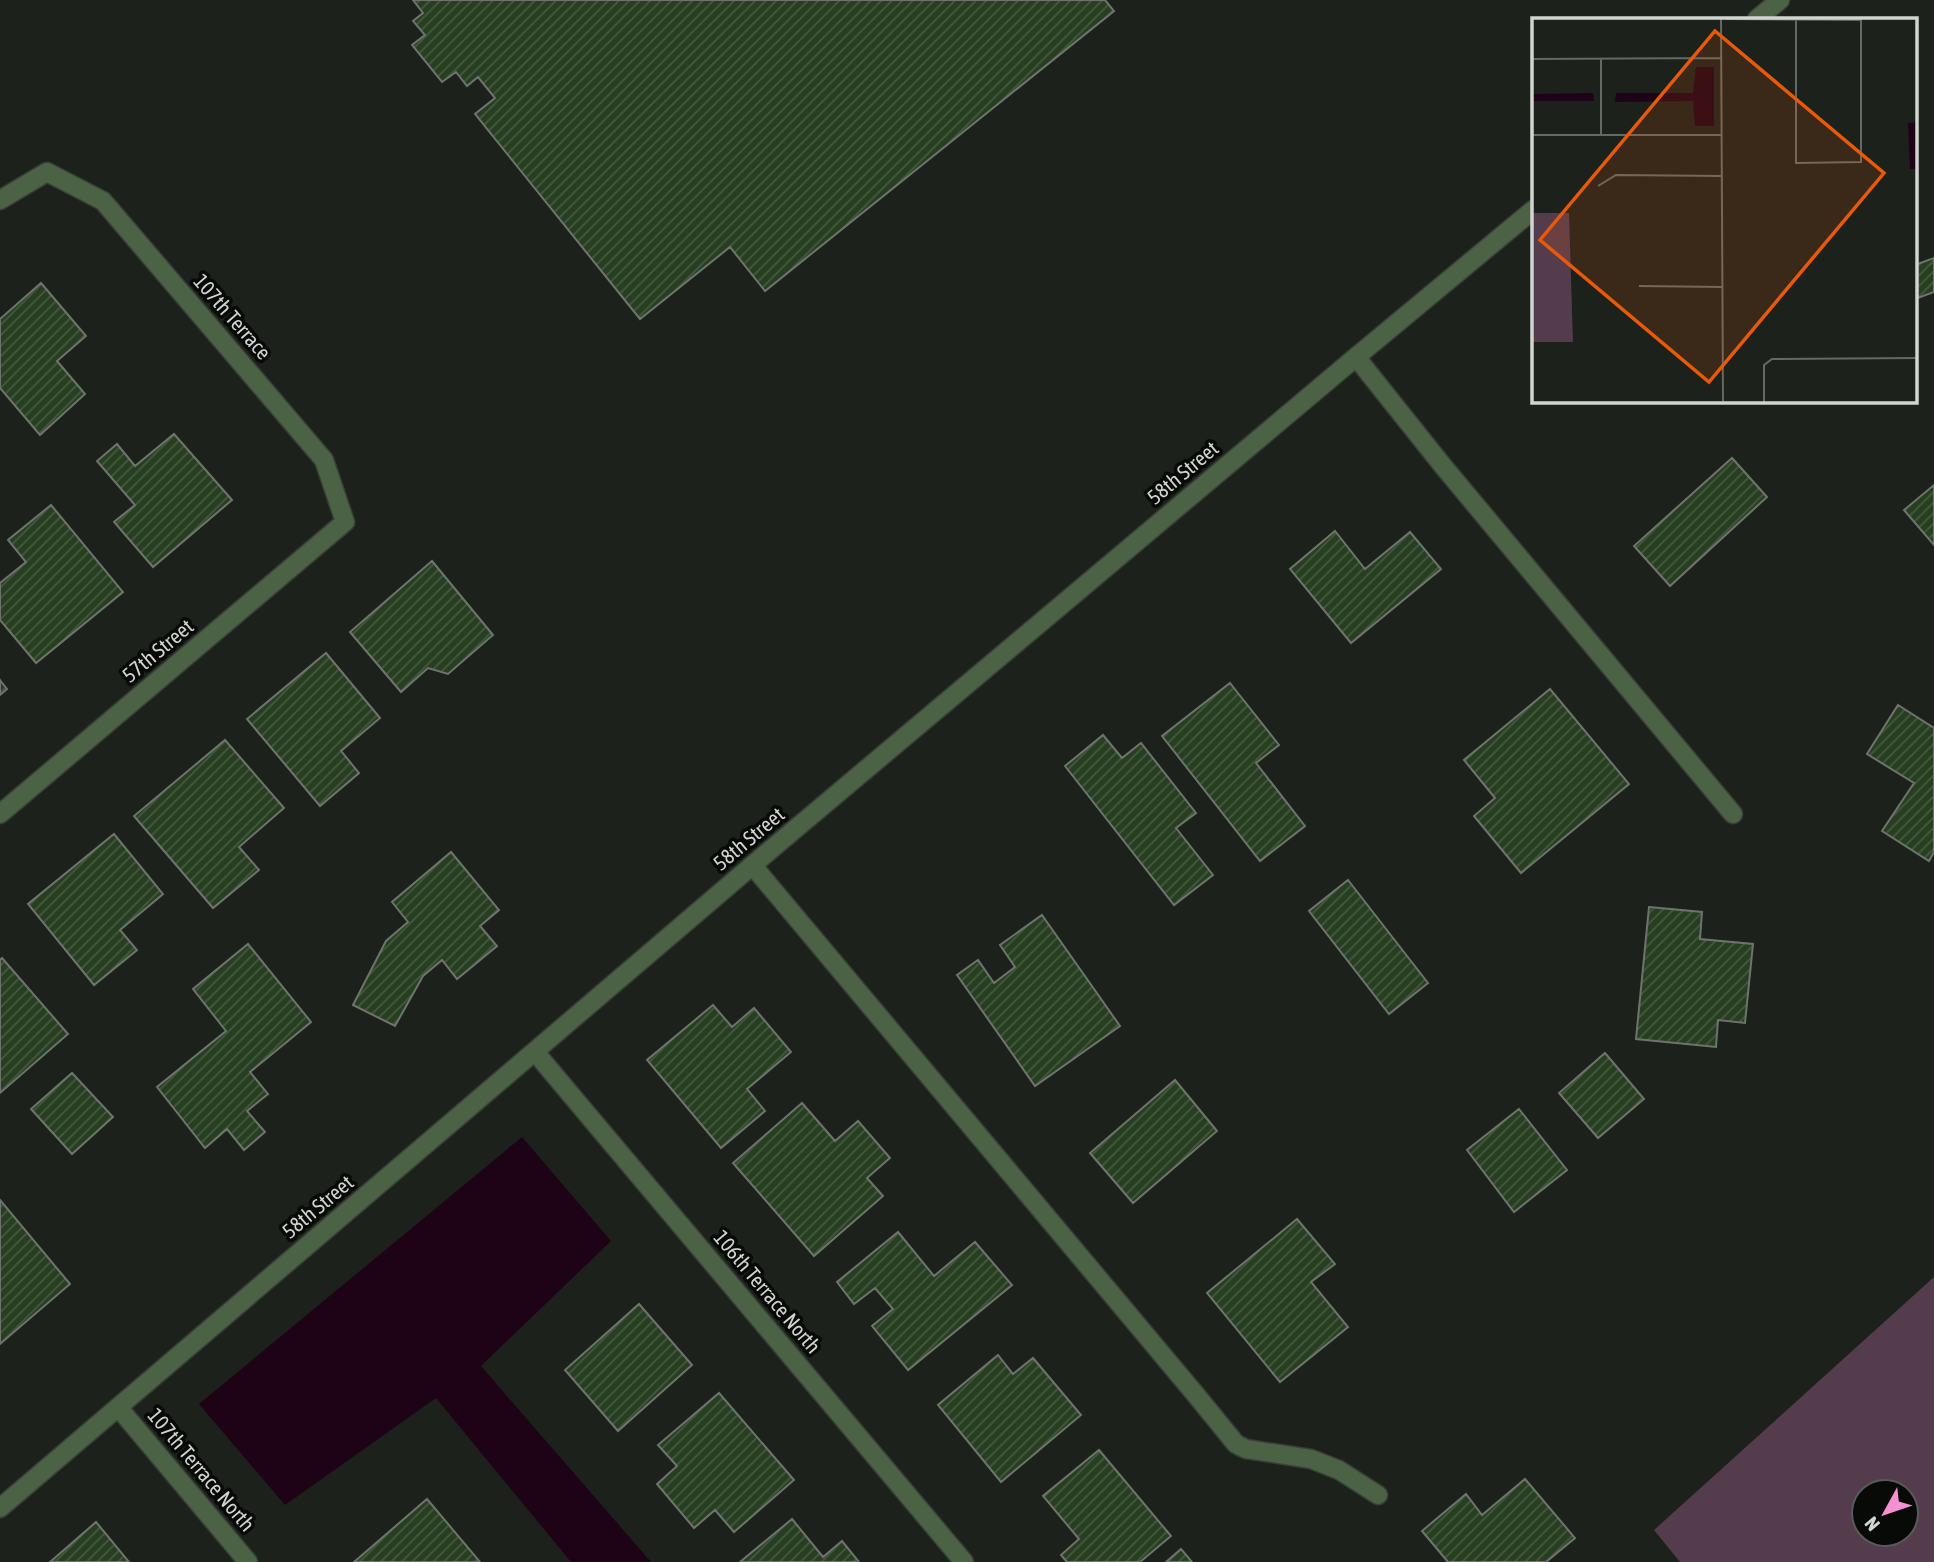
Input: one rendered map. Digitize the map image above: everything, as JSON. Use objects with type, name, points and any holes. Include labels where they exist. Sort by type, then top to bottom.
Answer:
[{"type":"street","points":[[1758,18],[1780,0]]},
{"type":"street","name":"107th Terrace","points":[[0,200],[47,172],[103,201],[324,460],[345,522]]},
{"type":"street","name":"58th Street","points":[[0,1508],[753,866],[1532,211]]},
{"type":"street","points":[[1356,357],[1732,814]]},
{"type":"street","name":"57th Street","points":[[0,814],[345,522]]},
{"type":"street","points":[[753,866],[1236,1444],[1246,1450],[1311,1459],[1339,1470],[1378,1495]]},
{"type":"street","name":"106th Terrace North","points":[[535,1052],[964,1562]]},
{"type":"street","name":"107th Terrace North","points":[[118,1407],[248,1562]]},
{"type":"shaded area","points":[[522,1137],[611,1241],[481,1366],[651,1562],[571,1562],[436,1398],[285,1505],[199,1404]]},
{"type":"shaded area","points":[[1934,1277],[1934,1562],[1680,1562],[1654,1530]]},
{"type":"building","points":[[413,0],[1105,0],[1114,11],[765,291],[730,247],[640,319],[475,114],[495,98],[478,77],[467,86],[456,72],[442,82],[412,45],[425,35],[413,21],[423,13]]},
{"type":"building","points":[[1934,258],[1934,292],[1916,299],[1916,265]]},
{"type":"building","points":[[41,283],[86,336],[57,361],[85,394],[40,435],[0,388],[0,319]]},
{"type":"building","points":[[174,434],[232,500],[153,567],[114,522],[135,505],[97,461],[117,444],[135,466]]},
{"type":"building","points":[[1732,458],[1767,497],[1670,586],[1634,546]]},
{"type":"building","points":[[1934,485],[1934,545],[1904,510]]},
{"type":"building","points":[[51,505],[123,592],[36,663],[0,620],[0,583],[26,562],[8,540]]},
{"type":"building","points":[[1335,531],[1365,569],[1410,532],[1441,569],[1351,643],[1290,569]]},
{"type":"building","points":[[432,561],[493,635],[448,674],[428,668],[401,692],[350,632]]},
{"type":"building","points":[[326,653],[380,718],[341,751],[359,773],[320,806],[247,719]]},
{"type":"building","points":[[0,680],[7,689],[0,695]]},
{"type":"building","points":[[1230,683],[1279,745],[1256,763],[1305,826],[1260,861],[1162,736]]},
{"type":"building","points":[[1550,689],[1629,784],[1521,873],[1474,816],[1495,798],[1464,760]]},
{"type":"building","points":[[1898,705],[1934,728],[1934,852],[1929,861],[1882,831],[1914,783],[1867,754]]},
{"type":"building","points":[[1103,735],[1122,758],[1141,743],[1196,813],[1176,828],[1213,875],[1174,905],[1065,766]]},
{"type":"building","points":[[225,740],[284,808],[239,847],[259,870],[213,908],[134,816]]},
{"type":"building","points":[[114,834],[163,894],[120,930],[137,950],[94,985],[28,904]]},
{"type":"building","points":[[451,852],[499,910],[480,926],[497,946],[457,979],[442,960],[423,976],[395,1026],[353,1005],[386,941],[408,922],[392,902]]},
{"type":"building","points":[[1348,880],[1428,983],[1389,1014],[1309,911]]},
{"type":"building","points":[[1649,907],[1702,912],[1700,939],[1753,944],[1745,1023],[1718,1020],[1716,1047],[1636,1039]]},
{"type":"building","points":[[1042,915],[1120,1026],[1035,1086],[957,975],[978,960],[994,983],[1015,967],[1000,945]]},
{"type":"building","points":[[248,944],[311,1022],[250,1072],[268,1094],[247,1111],[265,1132],[244,1150],[227,1129],[205,1148],[157,1087],[226,1031],[193,989]]},
{"type":"building","points":[[2,958],[68,1034],[0,1093],[0,960]]},
{"type":"building","points":[[713,1005],[732,1027],[754,1008],[791,1052],[747,1089],[765,1111],[721,1148],[647,1060]]},
{"type":"building","points":[[1605,1053],[1644,1099],[1598,1138],[1559,1093]]},
{"type":"building","points":[[72,1073],[113,1117],[72,1154],[31,1109]]},
{"type":"building","points":[[1175,1080],[1217,1131],[1133,1203],[1090,1153]]},
{"type":"building","points":[[802,1103],[835,1141],[858,1121],[890,1158],[867,1178],[883,1196],[814,1256],[733,1163]]},
{"type":"building","points":[[1519,1109],[1567,1170],[1514,1212],[1467,1150]]},
{"type":"building","points":[[0,1200],[70,1284],[0,1344]]},
{"type":"building","points":[[1297,1219],[1335,1264],[1311,1282],[1348,1327],[1280,1382],[1207,1293]]},
{"type":"building","points":[[898,1232],[934,1276],[975,1242],[1012,1285],[908,1370],[872,1326],[893,1309],[875,1288],[854,1304],[837,1282]]},
{"type":"building","points":[[639,1304],[692,1365],[618,1431],[565,1370]]},
{"type":"building","points":[[998,1355],[1013,1374],[1033,1358],[1081,1415],[1001,1482],[938,1405]]},
{"type":"building","points":[[719,1393],[794,1480],[734,1532],[715,1510],[694,1528],[657,1484],[677,1466],[658,1445]]},
{"type":"building","points":[[1099,1450],[1171,1536],[1140,1562],[1067,1562],[1061,1555],[1079,1539],[1043,1496]]},
{"type":"building","points":[[1525,1479],[1575,1538],[1546,1562],[1448,1562],[1422,1531],[1466,1494],[1482,1515]]},
{"type":"building","points":[[427,1499],[480,1562],[354,1562]]},
{"type":"building","points":[[792,1519],[823,1557],[842,1541],[859,1562],[740,1562]]},
{"type":"building","points":[[96,1522],[129,1562],[50,1562]]},
{"type":"building","points":[[1181,1549],[1192,1562],[1166,1562]]}]
